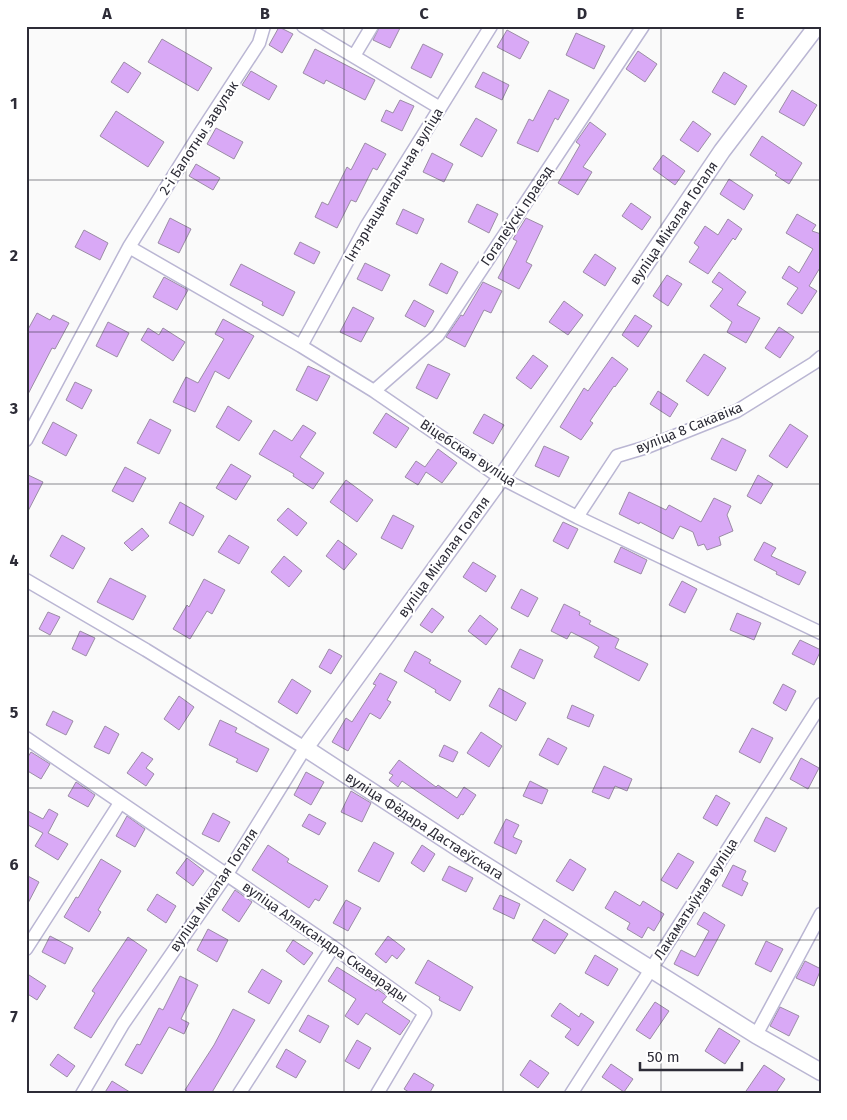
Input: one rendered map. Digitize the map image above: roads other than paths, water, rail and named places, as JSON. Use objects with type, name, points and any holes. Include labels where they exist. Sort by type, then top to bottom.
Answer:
[{"type":"street","name":"2-і Балотны завулак","points":[[129,247],[259,43],[264,26]]},
{"type":"street","points":[[303,26],[440,108]]},
{"type":"street","points":[[354,56],[372,26]]},
{"type":"street","name":"Інтэрнацыянальная вуліца","points":[[301,346],[366,227],[491,26]]},
{"type":"street","name":"Гогалеўскі праезд","points":[[374,391],[438,334],[643,26]]},
{"type":"street","name":"вуліца Мікалая Гогаля","points":[[82,1094],[123,1024],[227,874],[305,748],[501,478],[722,151],[817,26]]},
{"type":"street","name":"Віцебская вуліца","points":[[129,247],[301,346],[374,391],[501,478],[577,517],[821,633]]},
{"type":"street","points":[[26,440],[129,247]]},
{"type":"street","name":"вуліца 8 Сакавіка","points":[[577,517],[617,456],[647,447],[737,411],[814,363],[821,356]]},
{"type":"street","name":"вуліца Фёдара Дастаеўскага","points":[[26,580],[146,650],[305,748],[466,853],[756,1035],[821,1072]]},
{"type":"street","name":"Лакаматыўная вуліца","points":[[570,1094],[821,704]]},
{"type":"street","name":"вуліца Аляксандра Скаварады","points":[[26,738],[333,947],[425,1013],[377,1094]]},
{"type":"street","points":[[26,949],[120,803]]},
{"type":"street","points":[[756,1035],[821,914]]},
{"type":"street","points":[[240,1094],[333,947]]}]
